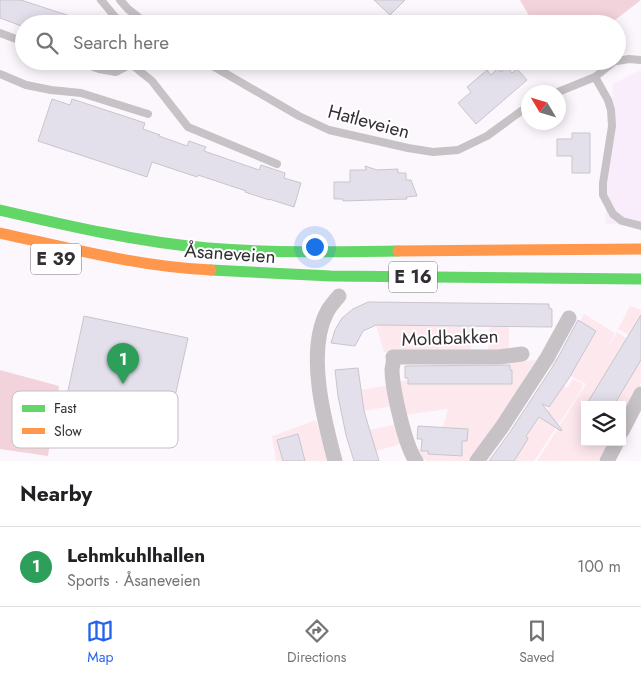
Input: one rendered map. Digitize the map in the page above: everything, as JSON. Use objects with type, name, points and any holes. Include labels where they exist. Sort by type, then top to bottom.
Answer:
[{"type":"highway","name":"Åsaneveien","points":[[0,210],[87,230],[150,241],[209,248],[332,252],[641,249]]},
{"type":"highway","name":"Åsaneveien","points":[[0,233],[85,252],[185,268],[331,276],[641,279]]},
{"type":"highway","name":"E 39","points":[[66,260],[185,268]]},
{"type":"street","points":[[335,461],[328,439],[321,398],[318,357],[322,324],[328,310],[339,296]]},
{"type":"street","points":[[477,461],[502,427],[547,358],[569,318]]},
{"type":"street","name":"Moldbakken","points":[[416,461],[410,449],[400,416],[392,369],[394,357],[499,357],[522,354]]},
{"type":"street","points":[[626,423],[641,394]]},
{"type":"street","points":[[607,461],[615,446]]},
{"type":"lane","points":[[102,0],[114,15]]},
{"type":"lane","points":[[120,0],[136,15]]},
{"type":"lane","points":[[0,33],[15,39]]},
{"type":"lane","points":[[626,59],[641,60]]},
{"type":"lane","points":[[105,70],[116,72],[119,70]]},
{"type":"lane","points":[[139,70],[152,82],[188,127],[277,164]]},
{"type":"lane","name":"Hatleveien","points":[[220,70],[299,116],[330,130],[433,152],[458,150],[487,136],[521,111]]},
{"type":"lane","points":[[566,89],[595,77],[604,70]]},
{"type":"lane","points":[[0,74],[26,85],[81,93],[148,114]]},
{"type":"lane","points":[[595,77],[608,100],[611,110],[612,126],[603,194],[613,214],[622,221],[641,226]]},
{"type":"shaded area","points":[[520,0],[641,0],[622,15],[529,15]]},
{"type":"shaded area","points":[[641,70],[641,224],[605,224],[613,84]]},
{"type":"shaded area","points":[[630,306],[641,310],[641,342],[618,329]]},
{"type":"shaded area","points":[[584,314],[615,333],[606,351],[617,332],[641,347],[641,383],[626,411],[626,401],[581,401],[581,446],[607,446],[598,461],[537,461],[599,364],[586,384],[550,365],[555,356],[574,368],[596,332],[580,322]]},
{"type":"shaded area","points":[[376,325],[471,327],[471,351],[384,352]]},
{"type":"shaded area","points":[[490,327],[509,327],[509,350],[488,350]]},
{"type":"shaded area","points":[[536,360],[478,452],[468,461],[426,461],[417,449],[428,451],[428,454],[460,457],[462,441],[467,441],[468,429],[443,427],[448,409],[404,415],[398,381],[408,381],[409,384],[510,384],[512,378],[510,363]]},
{"type":"shaded area","points":[[0,370],[59,386],[58,391],[12,391],[12,448],[49,448],[48,456],[0,449]]},
{"type":"shaded area","points":[[573,379],[583,384],[582,389],[534,461],[513,461],[528,439],[525,436],[538,418],[542,419],[563,385],[567,388]]},
{"type":"shaded area","points":[[390,385],[392,406],[364,411],[361,390]]},
{"type":"shaded area","points":[[316,420],[329,461],[276,461],[272,436]]},
{"type":"shaded area","points":[[398,424],[404,443],[376,451],[369,430]]},
{"type":"building","points":[[0,0],[21,0],[67,15],[15,15],[15,24],[0,18]]},
{"type":"building","points":[[374,0],[405,0],[390,15]]},
{"type":"building","points":[[487,70],[491,75],[496,70],[501,72],[510,70],[512,73],[518,70],[527,80],[476,124],[458,103],[471,92],[467,87]]},
{"type":"building","points":[[52,99],[70,105],[72,99],[145,123],[143,129],[187,146],[189,141],[206,147],[204,151],[259,170],[261,165],[285,173],[284,178],[301,183],[294,207],[198,175],[197,177],[152,162],[147,177],[38,141]]},
{"type":"building","points":[[572,133],[590,133],[590,173],[572,173],[572,156],[557,156],[557,139],[572,139]]},
{"type":"building","points":[[365,166],[377,170],[398,169],[398,173],[406,173],[406,180],[411,180],[417,196],[406,197],[407,199],[343,201],[343,199],[334,199],[334,182],[350,182],[350,170],[366,170]]},
{"type":"building","points":[[368,302],[549,304],[549,308],[552,309],[552,327],[376,325],[363,331],[355,346],[331,343],[335,330],[342,318],[353,309]]},
{"type":"building","points":[[641,315],[641,360],[616,401],[588,401]]},
{"type":"building","points":[[84,316],[188,338],[176,391],[68,391]]},
{"type":"building","points":[[578,320],[596,331],[569,378],[549,407],[542,404],[562,430],[539,417],[526,436],[528,439],[514,461],[489,461],[555,363]]},
{"type":"building","points":[[510,365],[512,384],[408,384],[408,378],[405,378],[405,366]]},
{"type":"building","points":[[358,368],[364,411],[379,461],[354,461],[346,435],[335,370]]},
{"type":"building","points":[[418,426],[468,429],[467,441],[462,441],[462,456],[428,454],[428,451],[421,451],[422,439],[417,439]]},
{"type":"building","points":[[298,434],[305,461],[283,461],[277,440]]},
{"type":"traffic: fast","points":[[0,210],[104,233],[208,248],[327,252],[398,251]]},
{"type":"traffic: fast","points":[[211,270],[331,276],[641,279]]},
{"type":"traffic: slow","points":[[0,233],[131,261],[211,270]]},
{"type":"traffic: slow","points":[[398,251],[641,249]]},
{"type":"place","name":"Lehmkuhlhallen","points":[[123,384]]}]
